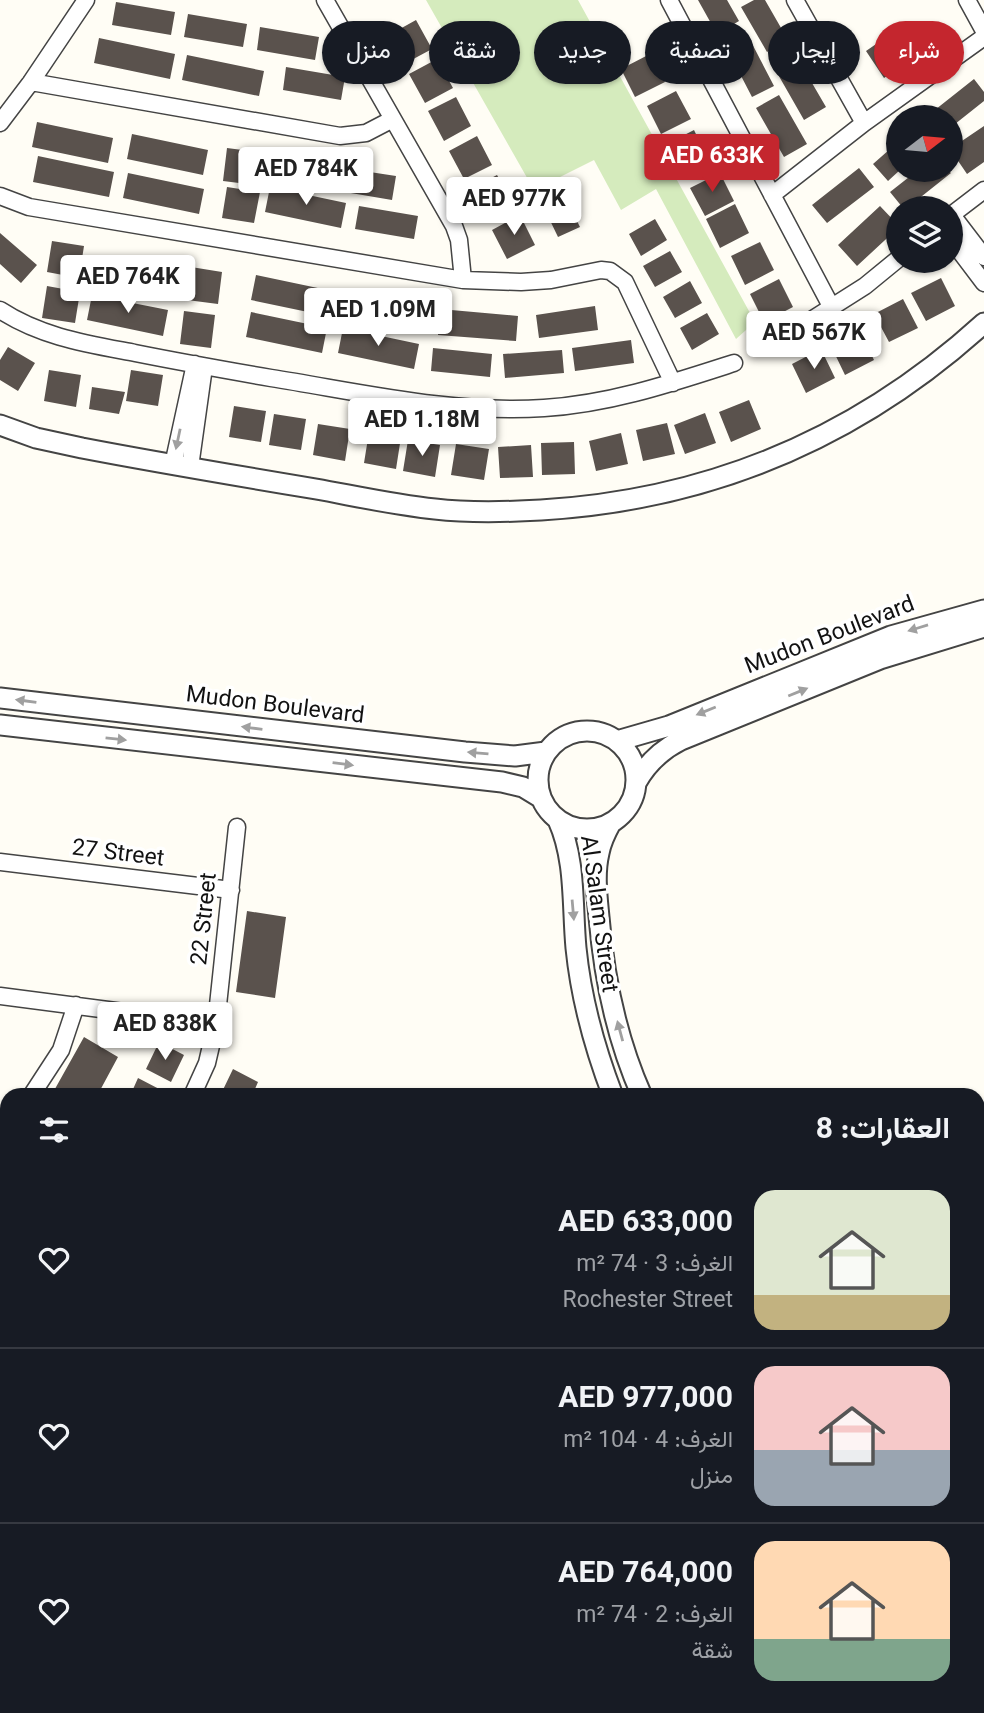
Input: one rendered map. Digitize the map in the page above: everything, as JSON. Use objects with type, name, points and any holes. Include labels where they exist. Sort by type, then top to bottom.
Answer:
[{"type":"street","points":[[0,123],[86,0]]},
{"type":"street","points":[[324,0],[454,226],[459,240],[463,280]]},
{"type":"street","points":[[669,0],[832,308]]},
{"type":"street","points":[[795,0],[864,123]]},
{"type":"street","points":[[967,0],[984,31]]},
{"type":"street","points":[[772,195],[864,123],[984,37]]},
{"type":"street","points":[[31,82],[340,136],[366,133],[391,120]]},
{"type":"street","points":[[963,207],[984,190]]},
{"type":"street","points":[[0,196],[29,206],[463,280],[522,282],[601,270],[618,276],[625,282],[673,383]]},
{"type":"street","points":[[963,231],[984,257]]},
{"type":"street","points":[[963,255],[984,283]]},
{"type":"street","points":[[783,338],[832,308],[886,269]]},
{"type":"street","points":[[0,310],[15,320],[50,335],[200,365],[416,401],[500,409],[544,408],[630,395],[734,363]]},
{"type":"street","points":[[0,425],[36,438],[181,466],[436,509],[506,512],[623,502],[740,472],[796,450],[850,422],[901,390],[984,323]]},
{"type":"street","points":[[181,466],[200,365]]},
{"type":"street","name":"Mudon Boulevard","points":[[617,741],[669,726],[891,636],[984,610]]},
{"type":"street","name":"Mudon Boulevard","points":[[636,783],[659,753],[681,740],[880,659],[984,627]]},
{"type":"street","name":"Mudon Boulevard","points":[[0,698],[479,754],[515,756],[545,752]]},
{"type":"street","points":[[0,725],[502,782],[523,787],[541,797]]},
{"type":"street","points":[[587,730],[603,733],[617,741],[628,753],[635,767],[636,783],[628,806],[611,823],[594,829],[575,828],[558,820],[548,810],[537,782],[539,766],[545,752],[557,740],[571,733],[587,730]]},
{"type":"street","name":"Al Salam Street","points":[[558,820],[570,853],[576,951],[584,995],[610,1088]]},
{"type":"street","name":"Al Salam Street","points":[[611,823],[599,853],[597,870],[601,944],[609,992],[639,1088]]},
{"type":"street","name":"22 Street","points":[[196,1088],[207,1063],[216,1024],[237,827]]},
{"type":"street","name":"27 Street","points":[[0,862],[231,890]]},
{"type":"street","points":[[0,996],[216,1024]]},
{"type":"street","points":[[36,1088],[61,1050],[76,1005]]},
{"type":"green space","points":[[426,0],[578,0],[590,21],[534,21],[534,84],[624,84],[755,322],[736,339],[656,189],[621,210],[594,160],[534,190],[474,84],[520,84],[520,21],[438,21]]},
{"type":"building","points":[[698,0],[727,0],[739,21],[710,21]]},
{"type":"building","points":[[754,0],[765,0],[777,21],[768,21],[768,51],[754,30],[754,21],[749,21],[741,7]]},
{"type":"building","points":[[116,2],[175,12],[171,35],[112,25]]},
{"type":"building","points":[[188,14],[247,24],[243,47],[184,37]]},
{"type":"building","points":[[416,20],[429,44],[429,51],[415,58],[415,21]]},
{"type":"building","points":[[260,27],[319,37],[315,60],[257,50]]},
{"type":"building","points":[[99,38],[175,54],[170,79],[94,63]]},
{"type":"building","points":[[874,45],[874,63],[866,51]]},
{"type":"building","points":[[754,47],[768,74],[768,84],[774,86],[752,97],[745,84],[754,84]]},
{"type":"building","points":[[187,55],[264,71],[259,96],[182,80]]},
{"type":"building","points":[[645,57],[645,84],[661,84],[635,97],[628,84],[631,84],[631,64]]},
{"type":"building","points":[[429,63],[429,84],[451,84],[453,88],[425,103],[415,84],[415,71]]},
{"type":"building","points":[[286,67],[322,73],[322,84],[344,84],[341,100],[283,90]]},
{"type":"building","points":[[974,79],[984,92],[984,101],[963,118],[963,105],[941,105]]},
{"type":"building","points":[[783,84],[813,84],[826,107],[804,120]]},
{"type":"building","points":[[676,91],[691,119],[661,134],[647,106]]},
{"type":"building","points":[[779,95],[807,144],[784,157],[756,108]]},
{"type":"building","points":[[456,97],[471,126],[444,141],[428,111]]},
{"type":"building","points":[[37,122],[113,138],[108,163],[32,147]]},
{"type":"building","points":[[984,126],[984,162],[967,174],[963,168],[963,140]]},
{"type":"building","points":[[694,130],[708,159],[679,173],[665,145]]},
{"type":"building","points":[[132,134],[208,150],[203,175],[127,159]]},
{"type":"building","points":[[477,136],[492,165],[464,179],[449,151]]},
{"type":"building","points":[[227,148],[259,152],[255,185],[223,181]]},
{"type":"building","points":[[886,153],[886,179],[873,164]]},
{"type":"building","points":[[266,155],[325,165],[321,188],[262,178]]},
{"type":"building","points":[[38,156],[114,172],[109,197],[33,182]]},
{"type":"building","points":[[337,167],[396,176],[392,200],[333,190]]},
{"type":"building","points":[[859,168],[874,187],[827,223],[812,205]]},
{"type":"building","points":[[128,173],[204,189],[199,214],[123,198]]},
{"type":"building","points":[[720,173],[734,201],[705,216],[690,188]]},
{"type":"building","points":[[497,175],[513,204],[485,219],[470,189]]},
{"type":"building","points":[[903,182],[940,182],[922,196],[893,196],[890,192]]},
{"type":"building","points":[[227,187],[260,192],[254,223],[222,218]]},
{"type":"building","points":[[270,187],[346,203],[341,228],[265,212]]},
{"type":"building","points":[[566,199],[580,227],[558,237],[545,210]]},
{"type":"building","points":[[735,204],[749,233],[720,248],[706,219]]},
{"type":"building","points":[[359,206],[418,216],[414,239],[355,229]]},
{"type":"building","points":[[880,206],[886,212],[886,239],[857,266],[838,245]]},
{"type":"building","points":[[520,215],[535,245],[507,259],[492,230]]},
{"type":"building","points":[[655,219],[667,240],[641,256],[629,234]]},
{"type":"building","points":[[0,233],[37,265],[21,283],[0,264]]},
{"type":"building","points":[[52,241],[84,246],[79,278],[47,272]]},
{"type":"building","points":[[760,242],[774,270],[745,285],[731,256]]},
{"type":"building","points":[[670,251],[682,272],[655,287],[643,266]]},
{"type":"building","points":[[99,256],[175,271],[170,297],[94,281]]},
{"type":"building","points":[[191,267],[222,272],[218,304],[187,300]]},
{"type":"building","points":[[256,275],[332,291],[327,316],[251,300]]},
{"type":"building","points":[[941,278],[955,306],[926,321],[911,293]]},
{"type":"building","points":[[779,279],[793,307],[764,322],[750,294]]},
{"type":"building","points":[[690,281],[702,303],[675,318],[663,297]]},
{"type":"building","points":[[47,286],[80,292],[75,323],[42,318]]},
{"type":"building","points":[[346,293],[423,309],[418,334],[341,318]]},
{"type":"building","points":[[92,295],[168,310],[163,336],[87,320]]},
{"type":"building","points":[[903,299],[918,328],[889,342],[874,314]]},
{"type":"building","points":[[595,306],[598,330],[539,338],[536,315]]},
{"type":"building","points":[[440,309],[518,316],[516,341],[438,335]]},
{"type":"building","points":[[184,311],[215,315],[211,348],[180,344]]},
{"type":"building","points":[[251,312],[327,328],[322,353],[246,337]]},
{"type":"building","points":[[707,313],[719,334],[692,350],[680,328]]},
{"type":"building","points":[[343,328],[419,344],[414,369],[338,353]]},
{"type":"building","points":[[860,331],[874,360],[845,375],[831,346]]},
{"type":"building","points":[[631,340],[634,363],[575,371],[572,348]]},
{"type":"building","points":[[8,347],[35,363],[18,391],[0,380],[0,360]]},
{"type":"building","points":[[433,348],[492,354],[490,377],[431,371]]},
{"type":"building","points":[[821,349],[835,378],[806,393],[792,364]]},
{"type":"building","points":[[562,350],[564,373],[505,378],[503,354]]},
{"type":"building","points":[[49,370],[81,375],[76,407],[44,401]]},
{"type":"building","points":[[131,370],[163,375],[158,406],[126,401]]},
{"type":"building","points":[[92,387],[125,392],[119,414],[89,409]]},
{"type":"building","points":[[749,400],[761,429],[731,442],[719,412]]},
{"type":"building","points":[[234,406],[266,411],[261,442],[229,437]]},
{"type":"building","points":[[705,413],[716,443],[685,454],[674,425]]},
{"type":"building","points":[[274,414],[306,419],[301,450],[269,445]]},
{"type":"building","points":[[667,423],[675,454],[643,461],[636,430]]},
{"type":"building","points":[[318,424],[350,429],[345,461],[313,455]]},
{"type":"building","points":[[369,432],[401,437],[396,469],[364,463]]},
{"type":"building","points":[[621,433],[628,464],[596,471],[589,441]]},
{"type":"building","points":[[408,440],[440,445],[435,477],[403,471]]},
{"type":"building","points":[[574,442],[575,474],[542,475],[541,443]]},
{"type":"building","points":[[456,444],[489,449],[484,480],[451,475]]},
{"type":"building","points":[[531,445],[533,477],[500,478],[498,447]]},
{"type":"building","points":[[247,911],[286,917],[275,998],[236,992]]},
{"type":"building","points":[[84,1037],[118,1057],[101,1088],[55,1088]]},
{"type":"building","points":[[159,1042],[184,1055],[171,1082],[146,1069]]},
{"type":"building","points":[[233,1069],[258,1082],[255,1088],[224,1088]]},
{"type":"building","points":[[138,1078],[157,1088],[134,1088]]}]
